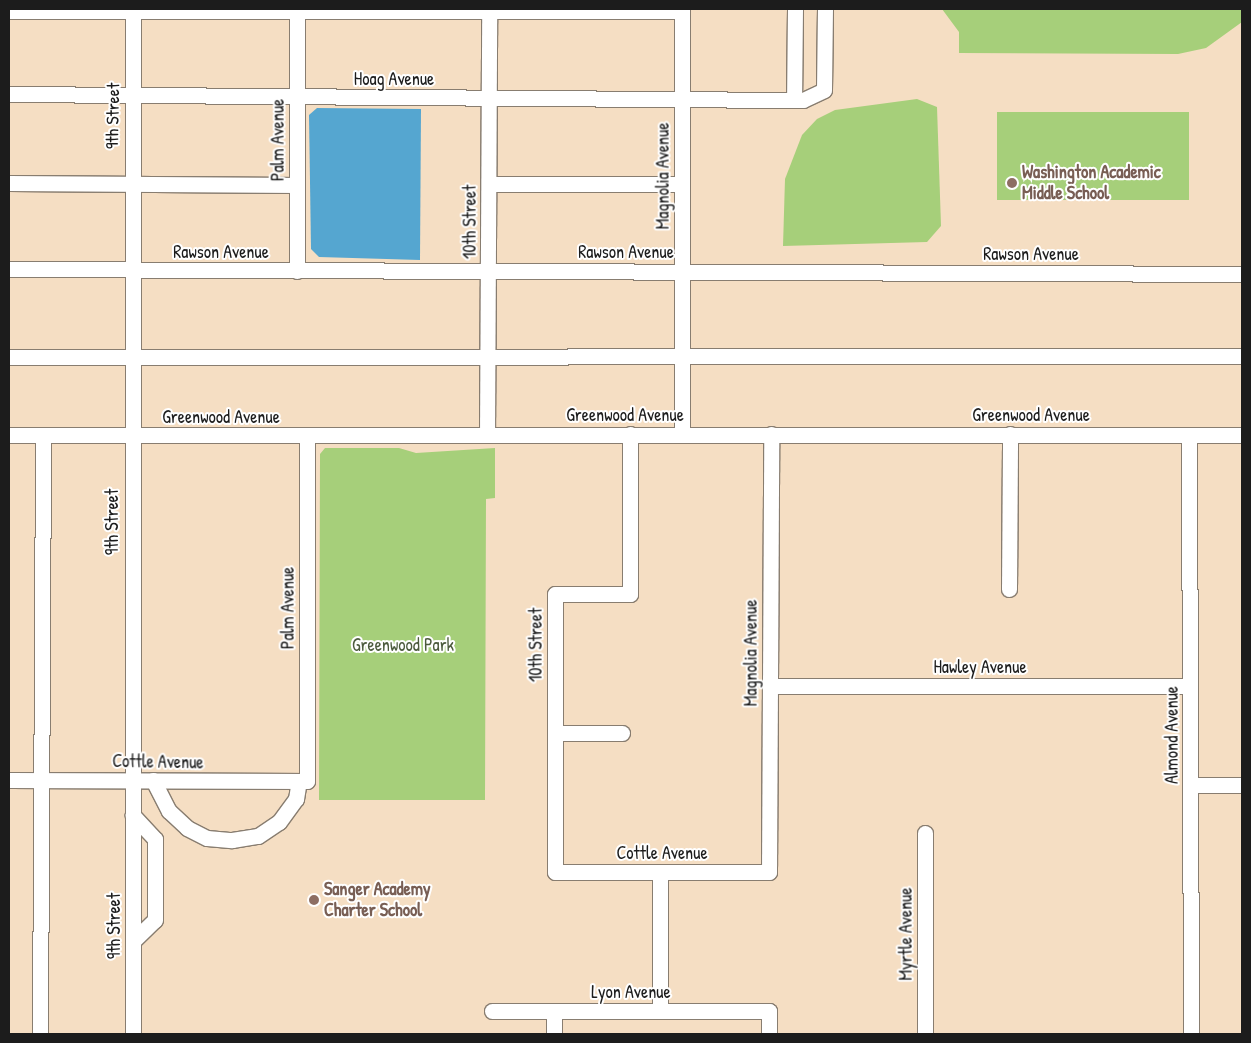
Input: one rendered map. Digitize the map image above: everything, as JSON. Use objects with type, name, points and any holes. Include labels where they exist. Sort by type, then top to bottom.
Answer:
[{"type":"street","points":[[9,11],[297,9],[489,11],[682,10]]},
{"type":"street","name":"Palm Avenue","points":[[297,9],[297,271]]},
{"type":"street","points":[[787,99],[795,9]]},
{"type":"street","name":"Hoag Avenue","points":[[9,94],[489,99],[682,97],[787,99],[824,90],[825,9]]},
{"type":"street","name":"9th Street","points":[[133,10],[130,435],[133,1034]]},
{"type":"street","name":"Magnolia Avenue","points":[[682,10],[682,433]]},
{"type":"street","name":"10th Street","points":[[488,435],[489,11]]},
{"type":"street","points":[[9,183],[297,185]]},
{"type":"street","points":[[489,184],[681,184]]},
{"type":"street","name":"Rawson Avenue","points":[[9,269],[1242,274]]},
{"type":"street","points":[[9,357],[488,359],[1242,356]]},
{"type":"street","name":"Greenwood Avenue","points":[[9,435],[307,436],[682,433],[1242,435]]},
{"type":"street","name":"10th Street","points":[[555,872],[555,594],[630,594],[630,434]]},
{"type":"street","name":"Magnolia Avenue","points":[[769,872],[771,434]]},
{"type":"street","points":[[1009,589],[1010,434]]},
{"type":"street","name":"Almond Avenue","points":[[1189,435],[1191,1034]]},
{"type":"street","points":[[40,1034],[43,436]]},
{"type":"street","name":"Palm Avenue","points":[[153,780],[169,811],[187,828],[208,838],[232,840],[258,836],[279,822],[296,798],[303,781],[307,436]]},
{"type":"street","name":"Hawley Avenue","points":[[770,686],[1190,686]]},
{"type":"street","points":[[555,733],[622,732]]},
{"type":"street","name":"Cottle Avenue","points":[[9,780],[303,781]]},
{"type":"street","points":[[1190,785],[1242,785]]},
{"type":"street","points":[[133,814],[156,839],[155,920],[133,941]]},
{"type":"street","name":"Myrtle Avenue","points":[[925,833],[925,1034]]},
{"type":"street","name":"Cottle Avenue","points":[[555,872],[769,872]]},
{"type":"street","points":[[660,872],[660,1011]]},
{"type":"street","name":"Lyon Avenue","points":[[492,1011],[770,1011],[769,1034]]},
{"type":"street","points":[[554,1011],[554,1034]]},
{"type":"green space","points":[[942,9],[1242,9],[1242,22],[1206,48],[1178,54],[959,53],[959,32]]},
{"type":"green space","points":[[917,99],[937,107],[941,226],[927,242],[783,246],[785,179],[802,135],[817,119],[835,110]]},
{"type":"green space","points":[[997,112],[1189,112],[1189,200],[997,200]]},
{"type":"green space","name":"Greenwood Park","points":[[325,448],[399,448],[416,453],[495,448],[495,498],[486,499],[485,800],[319,800],[320,454]]},
{"type":"water","points":[[317,108],[421,109],[420,260],[319,257],[311,249],[309,115]]},
{"type":"place","name":"Washington Academic Middle School","points":[[1012,183]]},
{"type":"place","name":"Sanger Academy Charter School","points":[[314,900]]}]
